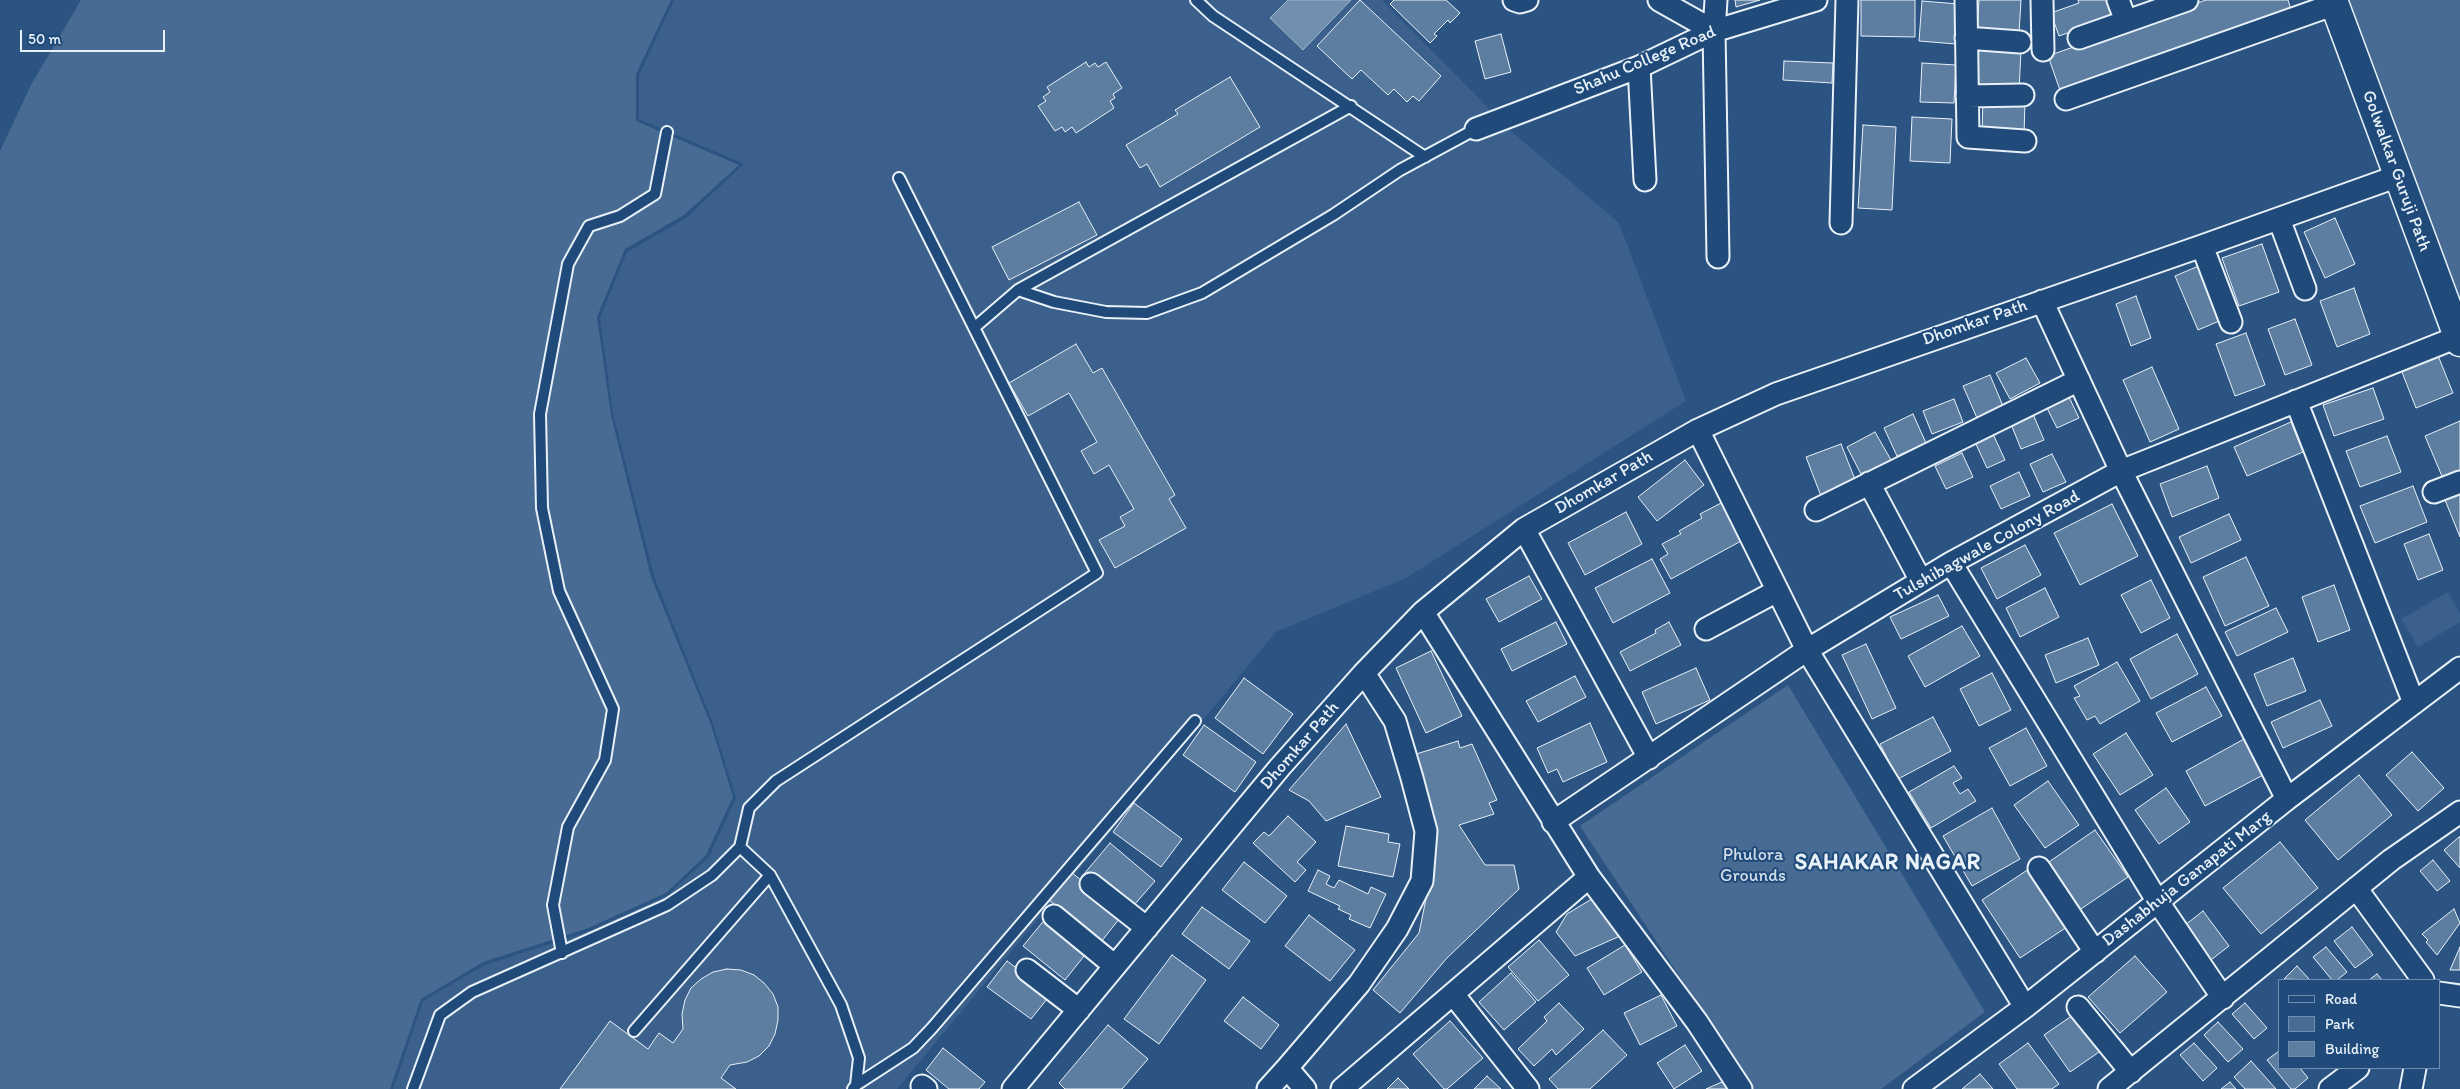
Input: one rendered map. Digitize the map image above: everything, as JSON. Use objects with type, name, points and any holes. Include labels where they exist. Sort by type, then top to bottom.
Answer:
[{"type":"street","points":[[1514,0],[1520,2],[1527,0]]},
{"type":"street","points":[[1660,0],[1714,31]]},
{"type":"street","points":[[1716,0],[1714,31],[1718,257]]},
{"type":"street","name":"Shahu College Road","points":[[1476,129],[1639,67],[1714,31],[1816,0]]},
{"type":"street","points":[[1841,223],[1847,0]]},
{"type":"street","points":[[1966,0],[1968,137],[2025,141]]},
{"type":"street","points":[[2042,0],[2043,50]]},
{"type":"street","points":[[2118,0],[2126,21]]},
{"type":"street","points":[[2079,38],[2187,0]]},
{"type":"street","points":[[2066,99],[2334,2]]},
{"type":"street","name":"Golwalkar Guruji Path","points":[[2334,2],[2459,338]]},
{"type":"street","points":[[1966,38],[2020,42]]},
{"type":"street","points":[[1639,67],[1645,180]]},
{"type":"street","points":[[1967,96],[2023,95]]},
{"type":"street","name":"Dhomkar Path","points":[[1016,1088],[1280,768],[1364,673],[1422,612],[1524,529],[1698,430],[1776,394],[2398,176]]},
{"type":"street","points":[[2279,219],[2305,289]]},
{"type":"street","points":[[2202,246],[2231,322]]},
{"type":"street","points":[[2042,301],[2122,471],[2287,799]]},
{"type":"street","name":"Tulshibagwale Colony Road","points":[[1553,822],[1807,650],[1951,563],[2122,471],[2459,338]]},
{"type":"street","points":[[1816,510],[2079,380]]},
{"type":"street","points":[[2296,401],[2414,703]]},
{"type":"street","points":[[1698,430],[1807,650],[2025,1007]]},
{"type":"street","points":[[2434,492],[2460,482]]},
{"type":"street","points":[[1869,483],[1921,581]]},
{"type":"street","points":[[1524,529],[1648,758]]},
{"type":"street","points":[[1951,563],[2158,902],[2223,998]]},
{"type":"street","points":[[1706,629],[1777,591]]},
{"type":"street","points":[[1422,612],[1589,877],[1697,1022],[1741,1089]]},
{"type":"street","name":"Dashabhuja Ganapati Marg","points":[[1914,1089],[2025,1007],[2287,799],[2460,668]]},
{"type":"street","points":[[1268,1089],[1359,984],[1397,929],[1422,881],[1426,831],[1412,778],[1395,721],[1364,673]]},
{"type":"street","points":[[2109,1089],[2391,860],[2460,812]]},
{"type":"street","points":[[2039,868],[2095,952]]},
{"type":"street","points":[[1342,1089],[1589,877]]},
{"type":"street","points":[[1091,884],[1147,928]]},
{"type":"street","points":[[2356,888],[2422,979]]},
{"type":"street","points":[[1054,916],[1116,966]]},
{"type":"street","points":[[1027,970],[1079,1010]]},
{"type":"street","points":[[2440,993],[2460,996]]},
{"type":"street","points":[[1453,994],[1528,1089]]},
{"type":"street","points":[[2078,1007],[2131,1072]]},
{"type":"street","points":[[1287,1068],[1304,1089]]},
{"type":"street","points":[[2330,1089],[2357,1069]]},
{"type":"street","points":[[2411,1089],[2415,1069]]},
{"type":"lane","points":[[1196,0],[1213,16],[1425,157]]},
{"type":"lane","points":[[975,327],[1018,290],[1351,106]]},
{"type":"lane","points":[[1018,290],[1054,302],[1106,312],[1147,313],[1202,293],[1425,157],[1476,129]]},
{"type":"lane","points":[[562,953],[553,905],[568,827],[605,760],[613,709],[559,591],[542,508],[540,414],[568,264],[589,226],[620,216],[655,194],[667,132]]},
{"type":"lane","points":[[413,1089],[440,1015],[472,992],[667,905],[712,874],[740,847],[749,808],[776,781],[1097,573],[899,178]]},
{"type":"lane","points":[[854,1087],[913,1048],[932,1028],[1195,721]]},
{"type":"lane","points":[[740,847],[770,875],[841,1006],[859,1058],[854,1087]]},
{"type":"lane","points":[[634,1031],[770,875]]},
{"type":"shaded area","points":[[674,0],[1382,0],[1511,131],[1619,223],[1686,401],[1406,578],[1276,632],[897,1089],[393,1089],[423,1001],[485,965],[587,932],[668,895],[709,857],[736,798],[713,724],[654,576],[613,414],[600,318],[627,252],[686,218],[744,164],[639,119],[639,75]]},
{"type":"shaded area","points":[[1288,0],[1351,0],[1303,50],[1270,18]]},
{"type":"shaded area","points":[[2448,592],[2460,613],[2460,622],[2418,647],[2401,619]]},
{"type":"green space","points":[[81,0],[671,0],[636,74],[636,121],[739,165],[684,215],[625,249],[597,317],[611,415],[651,577],[711,725],[733,797],[706,855],[666,893],[586,929],[483,962],[421,999],[390,1089],[0,1089],[0,151],[31,85]]},
{"type":"green space","points":[[2333,0],[2460,0],[2460,328]]},
{"type":"green space","name":"Phulora Grounds","points":[[1788,685],[1985,1012],[1881,1089],[1754,1089],[1580,826]]},
{"type":"building","points":[[1360,0],[1441,76],[1419,101],[1413,96],[1407,102],[1394,89],[1388,95],[1361,70],[1352,79],[1317,46]]},
{"type":"building","points":[[1394,0],[1446,0],[1460,13],[1450,23],[1448,20],[1434,34],[1437,36],[1430,43],[1390,4]]},
{"type":"building","points":[[1735,0],[1760,0],[1736,7]]},
{"type":"building","points":[[1861,0],[1915,0],[1915,37],[1861,36]]},
{"type":"building","points":[[1979,0],[2021,0],[2019,33],[1977,31]]},
{"type":"building","points":[[2078,0],[2109,0],[2114,17],[2059,36],[2051,13],[2079,3]]},
{"type":"building","points":[[2206,0],[2288,0],[2291,10],[2061,93],[2048,56]]},
{"type":"building","points":[[1922,1],[1959,4],[1956,44],[1919,41]]},
{"type":"building","points":[[1501,34],[1511,72],[1485,79],[1475,41]]},
{"type":"building","points":[[1977,48],[2021,50],[2019,91],[1976,89]]},
{"type":"building","points":[[1784,61],[1833,63],[1832,83],[1783,80]]},
{"type":"building","points":[[1086,62],[1089,67],[1095,63],[1098,67],[1106,62],[1122,88],[1113,94],[1115,98],[1110,101],[1114,108],[1076,133],[1072,127],[1065,132],[1062,127],[1055,131],[1038,106],[1046,101],[1043,97],[1050,92],[1047,87]]},
{"type":"building","points":[[1922,63],[1956,65],[1954,103],[1920,102]]},
{"type":"building","points":[[1230,77],[1260,127],[1160,187],[1147,164],[1140,168],[1126,145],[1178,114],[1175,110]]},
{"type":"building","points":[[1983,98],[2025,99],[2024,137],[1982,136]]},
{"type":"building","points":[[1912,117],[1952,119],[1950,163],[1910,161]]},
{"type":"building","points":[[1863,125],[1896,127],[1892,210],[1858,208]]},
{"type":"building","points":[[1079,202],[1097,235],[1009,280],[992,247]]},
{"type":"building","points":[[2335,218],[2355,264],[2325,278],[2304,232]]},
{"type":"building","points":[[2262,244],[2279,292],[2239,306],[2222,258]]},
{"type":"building","points":[[2201,265],[2224,319],[2198,330],[2175,276]]},
{"type":"building","points":[[2354,288],[2370,334],[2337,347],[2320,301]]},
{"type":"building","points":[[2136,296],[2151,338],[2131,346],[2116,304]]},
{"type":"building","points":[[2295,319],[2312,365],[2285,375],[2268,329]]},
{"type":"building","points":[[2246,333],[2265,385],[2235,396],[2216,344]]},
{"type":"building","points":[[1076,344],[1093,373],[1102,368],[1175,495],[1169,499],[1186,528],[1115,568],[1099,540],[1125,526],[1120,517],[1134,509],[1109,465],[1094,474],[1081,451],[1097,442],[1069,393],[1028,416],[1009,383]]},
{"type":"building","points":[[2437,353],[2453,393],[2416,408],[2400,367]]},
{"type":"building","points":[[2026,358],[2040,383],[2010,399],[1996,373]]},
{"type":"building","points":[[2152,367],[2179,429],[2150,442],[2123,380]]},
{"type":"building","points":[[1990,375],[2003,406],[1977,418],[1963,386]]},
{"type":"building","points":[[2373,388],[2384,419],[2334,436],[2323,405]]},
{"type":"building","points":[[2069,397],[2079,418],[2057,428],[2047,408]]},
{"type":"building","points":[[1954,399],[1963,422],[1932,434],[1923,411]]},
{"type":"building","points":[[1913,414],[1926,443],[1897,456],[1884,428]]},
{"type":"building","points":[[2033,414],[2044,440],[2021,449],[2011,424]]},
{"type":"building","points":[[2460,421],[2460,474],[2444,481],[2425,436]]},
{"type":"building","points":[[2291,422],[2303,452],[2247,476],[2234,447]]},
{"type":"building","points":[[1875,432],[1891,460],[1862,476],[1847,447]]},
{"type":"building","points":[[1993,434],[2005,460],[1987,468],[1975,442]]},
{"type":"building","points":[[2387,436],[2401,472],[2360,487],[2346,451]]},
{"type":"building","points":[[1841,444],[1856,482],[1821,496],[1806,457]]},
{"type":"building","points":[[1962,453],[1973,477],[1946,489],[1935,466]]},
{"type":"building","points":[[2052,454],[2066,482],[2043,492],[2030,464]]},
{"type":"building","points":[[1685,460],[1704,485],[1657,521],[1638,497]]},
{"type":"building","points":[[2207,466],[2219,498],[2172,517],[2160,484]]},
{"type":"building","points":[[2019,472],[2030,496],[2001,509],[1990,486]]},
{"type":"building","points":[[2413,486],[2427,522],[2375,543],[2360,506]]},
{"type":"building","points":[[2460,488],[2460,537],[2443,495]]},
{"type":"building","points":[[1723,502],[1743,540],[1671,579],[1660,559],[1668,554],[1662,544],[1681,534],[1679,531],[1702,518],[1700,514]]},
{"type":"building","points":[[2112,504],[2138,556],[2080,585],[2054,533]]},
{"type":"building","points":[[1626,512],[1642,544],[1585,575],[1568,543]]},
{"type":"building","points":[[2229,514],[2241,540],[2191,563],[2179,537]]},
{"type":"building","points":[[2429,534],[2443,570],[2418,580],[2404,544]]},
{"type":"building","points":[[2025,545],[2041,575],[1997,599],[1981,568]]},
{"type":"building","points":[[2246,557],[2269,606],[2225,626],[2203,577]]},
{"type":"building","points":[[1652,559],[1670,593],[1613,623],[1595,588]]},
{"type":"building","points":[[1529,576],[1542,599],[1499,622],[1486,599]]},
{"type":"building","points":[[2151,580],[2170,618],[2141,633],[2121,595]]},
{"type":"building","points":[[2334,585],[2350,630],[2318,642],[2302,597]]},
{"type":"building","points":[[2045,588],[2059,617],[2020,637],[2006,608]]},
{"type":"building","points":[[1938,595],[1949,616],[1901,639],[1890,617]]},
{"type":"building","points":[[2276,608],[2288,632],[2237,656],[2225,632]]},
{"type":"building","points":[[1556,622],[1567,644],[1512,671],[1501,649]]},
{"type":"building","points":[[1669,622],[1681,645],[1630,671],[1620,652],[1656,633],[1655,630]]},
{"type":"building","points":[[1962,626],[1980,656],[1925,687],[1908,656]]},
{"type":"building","points":[[2177,634],[2198,674],[2151,699],[2130,659]]},
{"type":"building","points":[[2088,638],[2099,665],[2056,683],[2045,655]]},
{"type":"building","points":[[1866,644],[1896,708],[1872,719],[1842,655]]},
{"type":"building","points":[[1431,651],[1462,716],[1426,733],[1396,668]]},
{"type":"building","points":[[2293,658],[2306,691],[2267,706],[2254,674]]},
{"type":"building","points":[[2117,662],[2140,701],[2100,724],[2095,716],[2087,720],[2074,698],[2080,696],[2074,686]]},
{"type":"building","points":[[1696,668],[1710,700],[1656,724],[1642,692]]},
{"type":"building","points":[[1992,673],[2011,710],[1979,726],[1960,689]]},
{"type":"building","points":[[1575,676],[1586,697],[1538,722],[1526,701]]},
{"type":"building","points":[[1244,678],[1293,714],[1263,754],[1215,718]]},
{"type":"building","points":[[2206,687],[2222,716],[2172,742],[2156,713]]},
{"type":"building","points":[[2320,700],[2332,726],[2283,748],[2271,722]]},
{"type":"building","points":[[1933,717],[1951,751],[1898,779],[1880,744]]},
{"type":"building","points":[[1590,723],[1607,762],[1563,782],[1557,769],[1548,773],[1537,748]]},
{"type":"building","points":[[1346,724],[1381,797],[1326,821],[1309,801],[1289,790]]},
{"type":"building","points":[[1204,725],[1256,762],[1235,792],[1183,755]]},
{"type":"building","points":[[2026,728],[2047,766],[2010,786],[1989,748]]},
{"type":"building","points":[[2126,733],[2153,775],[2120,795],[2093,754]]},
{"type":"building","points":[[2244,739],[2263,775],[2205,806],[2186,771]]},
{"type":"building","points":[[1458,741],[1460,748],[1472,744],[1497,800],[1489,803],[1494,814],[1459,825],[1485,865],[1514,865],[1519,889],[1447,958],[1400,1013],[1373,990],[1419,933],[1429,884],[1436,839],[1413,755]]},
{"type":"building","points":[[2412,752],[2444,788],[2418,811],[2386,775]]},
{"type":"building","points":[[1954,766],[1962,778],[1953,783],[1960,794],[1968,789],[1976,801],[1931,828],[1909,792]]},
{"type":"building","points":[[2359,775],[2392,815],[2338,860],[2305,820]]},
{"type":"building","points":[[2048,781],[2079,825],[2045,848],[2014,805]]},
{"type":"building","points":[[2166,788],[2190,822],[2159,844],[2135,810]]},
{"type":"building","points":[[1134,803],[1182,839],[1161,867],[1113,832]]},
{"type":"building","points":[[1992,808],[2020,859],[1972,886],[1943,836]]},
{"type":"building","points":[[1288,816],[1316,842],[1297,862],[1306,870],[1295,882],[1253,843],[1264,832],[1269,836]]},
{"type":"building","points":[[1346,826],[1389,834],[1388,842],[1400,844],[1393,877],[1338,866]]},
{"type":"building","points":[[2095,830],[2128,877],[2078,911],[2046,864]]},
{"type":"building","points":[[2460,837],[2460,868],[2444,850]]},
{"type":"building","points":[[2280,842],[2318,888],[2261,934],[2223,888]]},
{"type":"building","points":[[1110,843],[1155,881],[1129,911],[1084,874]]},
{"type":"building","points":[[2433,860],[2450,881],[2437,891],[2420,871]]},
{"type":"building","points":[[1244,862],[1287,896],[1265,923],[1222,890]]},
{"type":"building","points":[[2032,867],[2070,925],[2020,958],[1982,900]]},
{"type":"building","points":[[1318,870],[1330,876],[1326,884],[1334,888],[1339,880],[1368,894],[1371,887],[1386,894],[1370,928],[1349,919],[1351,915],[1338,909],[1340,906],[1308,891]]},
{"type":"building","points":[[1071,872],[1123,914],[1101,942],[1049,900]]},
{"type":"building","points":[[1595,897],[1620,936],[1575,956],[1556,932],[1567,914]]},
{"type":"building","points":[[1202,907],[1250,941],[1229,969],[1182,934]]},
{"type":"building","points":[[2454,909],[2460,923],[2437,955],[2422,934]]},
{"type":"building","points":[[2203,911],[2229,946],[2207,963],[2180,929]]},
{"type":"building","points":[[1309,915],[1355,950],[1330,981],[1285,946]]},
{"type":"building","points":[[1046,918],[1088,951],[1065,980],[1023,946]]},
{"type":"building","points":[[2352,927],[2373,955],[2355,968],[2334,941]]},
{"type":"building","points":[[1539,940],[1569,975],[1538,1001],[1508,967]]},
{"type":"building","points":[[1625,945],[1642,972],[1604,995],[1587,968]]},
{"type":"building","points":[[2326,947],[2347,972],[2338,979],[2331,979],[2313,957]]},
{"type":"building","points":[[2460,947],[2460,970],[2450,970]]},
{"type":"building","points":[[1172,955],[1206,980],[1159,1044],[1124,1019]]},
{"type":"building","points":[[2135,956],[2167,992],[2120,1033],[2088,997]]},
{"type":"building","points":[[1007,961],[1051,994],[1031,1019],[987,987]]},
{"type":"building","points":[[2297,966],[2309,979],[2284,979]]},
{"type":"building","points":[[727,969],[741,970],[754,975],[773,994],[778,1007],[775,1034],[769,1046],[759,1056],[747,1062],[730,1065],[721,1078],[736,1089],[560,1089],[610,1021],[648,1049],[659,1033],[673,1043],[683,1029],[682,1014],[685,1000],[691,988],[713,972]]},
{"type":"building","points":[[1511,973],[1536,1002],[1504,1030],[1479,1002]]},
{"type":"building","points":[[2377,974],[2381,979],[2370,979]]},
{"type":"building","points":[[1661,995],[1677,1026],[1640,1045],[1624,1013]]},
{"type":"building","points":[[1243,997],[1279,1025],[1261,1049],[1224,1021]]},
{"type":"building","points":[[1559,1003],[1584,1029],[1556,1055],[1552,1049],[1534,1066],[1518,1049],[1547,1021],[1544,1017]]},
{"type":"building","points":[[2245,1003],[2267,1028],[2254,1039],[2232,1014]]},
{"type":"building","points":[[2076,1013],[2102,1050],[2070,1072],[2044,1035]]},
{"type":"building","points":[[1450,1021],[1483,1058],[1447,1089],[1444,1089],[1413,1054]]},
{"type":"building","points":[[2218,1022],[2243,1049],[2228,1062],[2204,1035]]},
{"type":"building","points":[[1108,1025],[1148,1059],[1122,1089],[1065,1089],[1059,1083]]},
{"type":"building","points":[[1603,1030],[1627,1055],[1590,1089],[1558,1089],[1549,1079]]},
{"type":"building","points":[[2028,1043],[2059,1084],[2052,1089],[2017,1089],[1999,1064]]},
{"type":"building","points":[[2194,1043],[2217,1068],[2203,1081],[2180,1055]]},
{"type":"building","points":[[1685,1045],[1702,1071],[1674,1089],[1657,1063]]},
{"type":"building","points":[[943,1048],[985,1082],[979,1089],[949,1089],[926,1070]]},
{"type":"building","points":[[2278,1052],[2278,1069],[2301,1069],[2308,1078],[2295,1089],[2291,1089],[2267,1060]]},
{"type":"building","points":[[2251,1061],[2276,1089],[2245,1089],[2234,1077]]},
{"type":"building","points":[[1980,1074],[1993,1089],[1962,1089]]},
{"type":"building","points":[[1487,1076],[1501,1089],[1474,1089]]},
{"type":"building","points":[[1398,1078],[1409,1089],[1387,1089]]},
{"type":"building","points":[[1724,1081],[1728,1089],[1706,1089]]},
{"type":"building","points":[[2230,1082],[2236,1089],[2221,1089]]},
{"type":"district","name":"SAHAKAR NAGAR","points":[[1888,863]]}]
